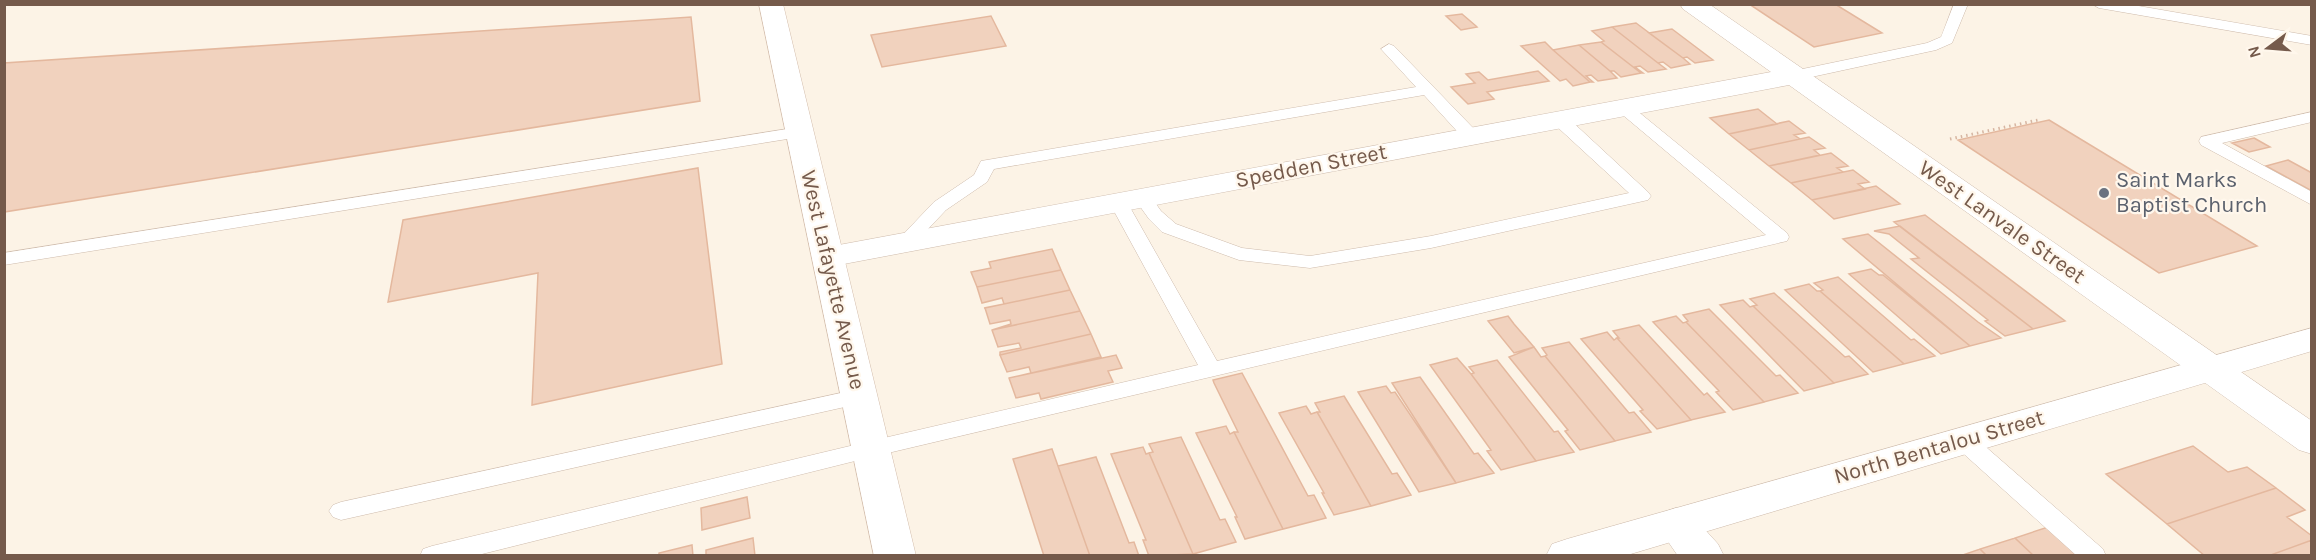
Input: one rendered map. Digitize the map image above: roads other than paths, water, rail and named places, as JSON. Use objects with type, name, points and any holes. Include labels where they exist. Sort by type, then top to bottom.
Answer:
[{"type":"street","name":"West Lanvale Street","points":[[1692,4],[2312,440]]},
{"type":"street","name":"West Lafayette Avenue","points":[[772,10],[896,555]]},
{"type":"street","name":"Spedden Street","points":[[828,257],[1793,76]]},
{"type":"street","name":"North Bentalou Street","points":[[1567,555],[2312,339]]},
{"type":"street","points":[[1676,524],[1703,555]]},
{"type":"lane","points":[[1793,76],[1931,47],[1947,40],[1961,4]]},
{"type":"lane","points":[[2099,4],[2312,41]]},
{"type":"lane","points":[[1389,49],[1471,136]]},
{"type":"lane","points":[[904,243],[940,206],[981,178],[987,165],[1427,90]]},
{"type":"lane","points":[[432,555],[871,449],[1780,237],[1624,108]]},
{"type":"lane","points":[[2312,117],[2208,141],[2312,200]]},
{"type":"lane","points":[[1131,200],[1155,215],[1169,228],[1239,254],[1310,262],[1431,242],[1642,196],[1560,120]]},
{"type":"lane","points":[[4,259],[800,132]]},
{"type":"lane","points":[[1131,200],[1211,370]]},
{"type":"lane","points":[[341,511],[859,397]]},
{"type":"lane","points":[[1963,441],[2094,555]]},
{"type":"place","name":"Saint Marks Baptist Church","points":[[2104,193]]}]
